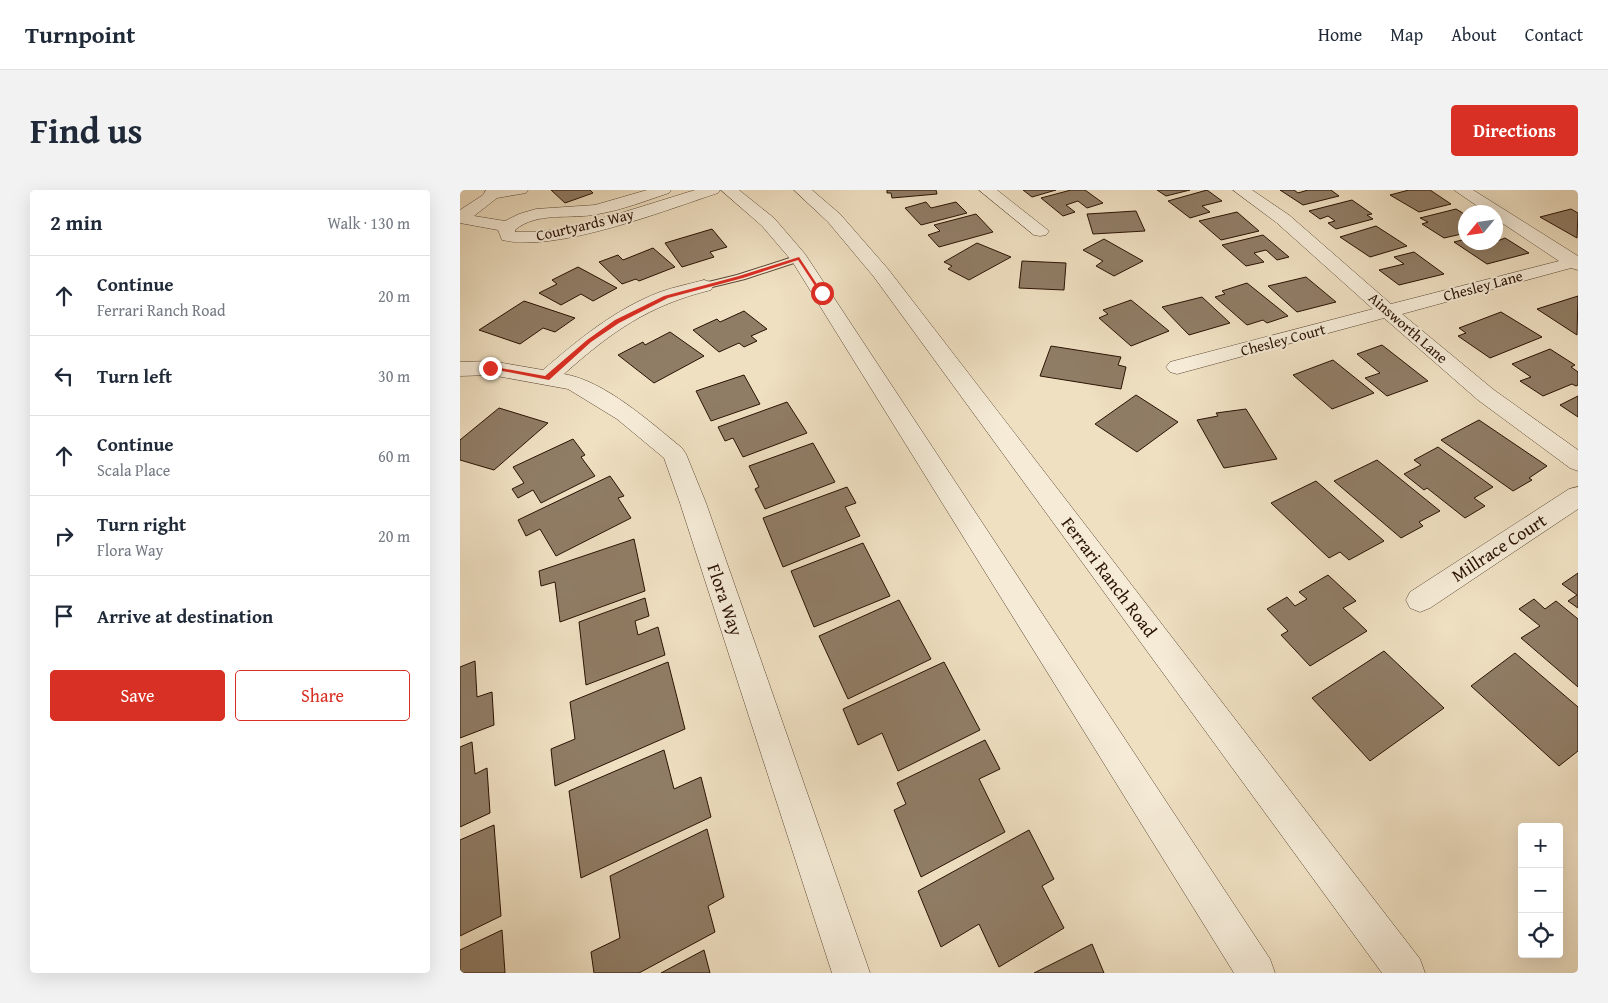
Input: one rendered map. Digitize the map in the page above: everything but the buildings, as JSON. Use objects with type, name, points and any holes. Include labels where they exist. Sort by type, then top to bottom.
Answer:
[{"type":"street","points":[[460,218],[479,206],[493,192],[520,190]]},
{"type":"street","name":"Courtyards Way","points":[[663,190],[597,210],[567,214],[542,213],[526,216],[513,221],[506,229],[508,236],[522,239],[538,238],[608,222],[712,190]]},
{"type":"street","points":[[729,190],[768,222],[799,258],[1256,973]]},
{"type":"street","name":"Ferrari Ranch Road","points":[[802,190],[834,218],[881,273],[1406,973]]},
{"type":"street","points":[[987,190],[1040,231]]},
{"type":"street","name":"Ainsworth Lane","points":[[1241,190],[1283,219],[1486,395],[1578,462]]},
{"type":"street","points":[[1462,190],[1576,263]]},
{"type":"street","points":[[479,206],[526,216]]},
{"type":"street","points":[[460,218],[508,227]]},
{"type":"street","name":"Chesley Lane","points":[[1388,312],[1576,263]]},
{"type":"street","points":[[547,378],[589,341],[617,322],[666,297],[704,286]]},
{"type":"street","name":"Chesley Court","points":[[1178,367],[1388,312]]},
{"type":"street","name":"Flora Way","points":[[460,368],[490,368],[574,384],[625,414],[674,454],[696,513],[851,973]]},
{"type":"street","name":"Millrace Court","points":[[1420,600],[1578,496]]},
{"type":"lane","points":[[704,286],[741,277],[799,258]]},
{"type":"route","points":[[490,368],[547,378],[589,341],[617,322],[666,297],[741,277],[799,258],[822,293]]}]
